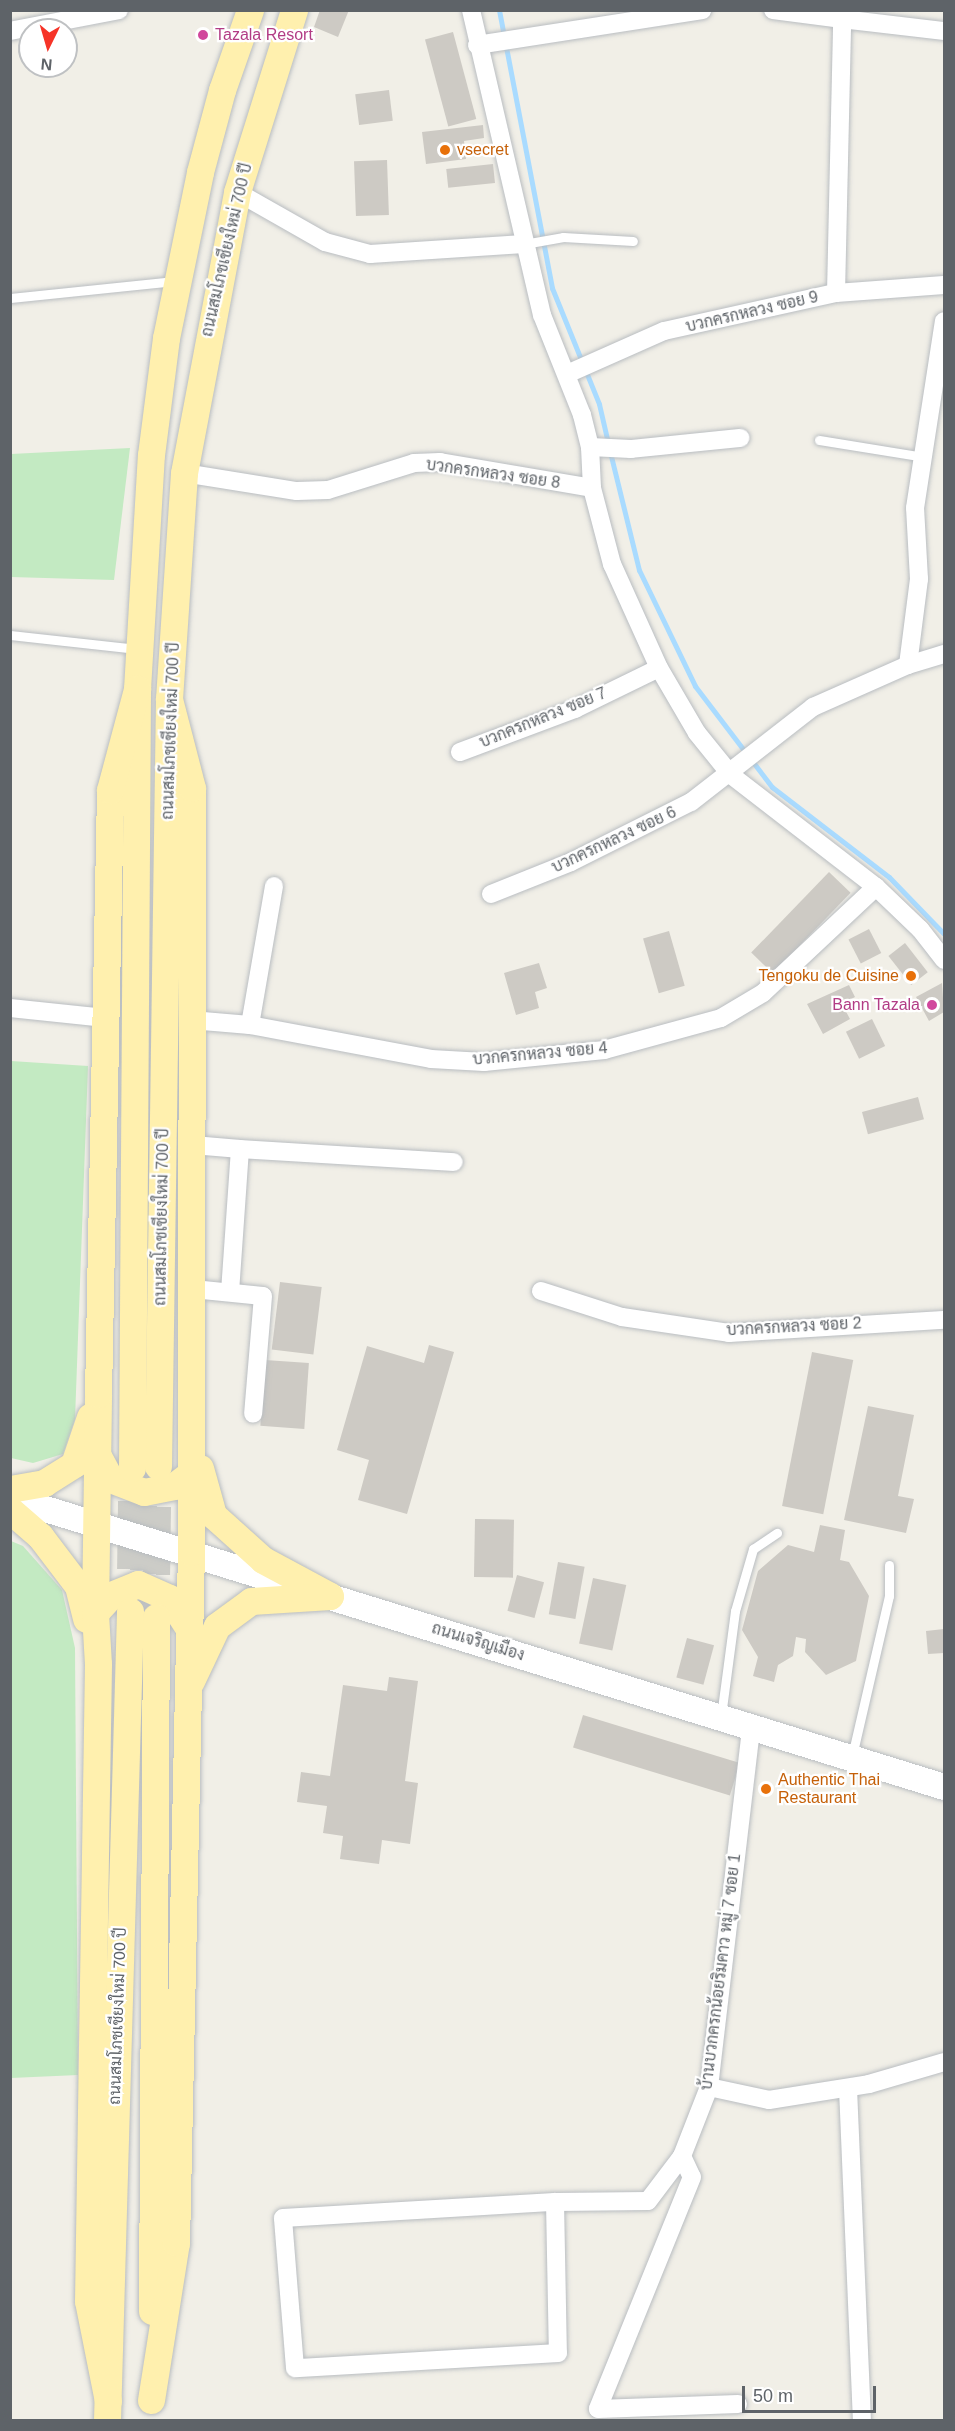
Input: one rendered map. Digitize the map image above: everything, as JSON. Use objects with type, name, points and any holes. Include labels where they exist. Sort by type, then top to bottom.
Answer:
[{"type":"main road","name":"ถนนสมโภชเชียงใหม่ 700 ปี","points":[[132,1468],[137,689],[151,455],[177,281],[222,90],[250,10]]},
{"type":"main road","name":"ถนนสมโภชเชียงใหม่ 700 ปี","points":[[158,1466],[170,699],[184,473],[237,192],[294,10]]},
{"type":"main road","points":[[108,2411],[88,2301],[98,1664],[95,1613],[99,1523],[98,1394],[110,790],[137,689]]},
{"type":"main road","points":[[151,2410],[176,2243],[188,1687],[187,1626],[191,1552],[192,788],[170,699]]},
{"type":"main road","points":[[10,1489],[44,1483],[74,1464],[98,1394]]},
{"type":"main road","points":[[190,1435],[213,1515],[263,1560],[330,1596]]},
{"type":"main road","points":[[98,1456],[110,1479],[144,1492],[174,1486],[190,1474]]},
{"type":"main road","name":"ถนนเจริญเมือง","points":[[10,1498],[99,1523],[945,1787]]},
{"type":"main road","points":[[10,1510],[40,1536],[78,1586],[98,1664]]},
{"type":"main road","points":[[95,1613],[111,1595],[138,1584],[169,1598],[187,1626]]},
{"type":"main road","points":[[188,1687],[217,1626],[251,1601],[330,1596]]},
{"type":"main road","name":"ถนนสมโภชเชียงใหม่ 700 ปี","points":[[108,2411],[143,1614],[151,2410]]},
{"type":"street","points":[[10,31],[119,10]]},
{"type":"street","points":[[471,10],[477,45],[542,315],[567,374],[590,447],[592,488],[612,564],[659,668],[697,733],[731,775],[876,887],[920,929],[945,960]]},
{"type":"street","points":[[477,45],[702,10]]},
{"type":"street","points":[[773,10],[945,31]]},
{"type":"street","points":[[836,293],[842,19]]},
{"type":"street","points":[[237,192],[325,242],[370,254],[524,244]]},
{"type":"street","name":"บวกครกหลวง ซอย 9","points":[[567,374],[664,332],[836,293],[945,285]]},
{"type":"street","points":[[908,665],[919,579],[915,508],[945,321]]},
{"type":"street","points":[[590,447],[631,449],[740,438]]},
{"type":"street","name":"บวกครกหลวง ซอย 8","points":[[184,473],[297,491],[328,490],[414,463],[440,462],[592,488]]},
{"type":"street","name":"บวกครกหลวง ซอย 6","points":[[491,894],[656,822],[731,775],[813,707],[908,665],[945,654]]},
{"type":"street","name":"บวกครกหลวง ซอย 7","points":[[460,752],[575,709],[659,668]]},
{"type":"street","points":[[250,1025],[274,886]]},
{"type":"street","name":"บวกครกหลวง ซอย 4","points":[[191,1020],[250,1025],[431,1059],[484,1062],[604,1050],[721,1018],[763,993],[876,887]]},
{"type":"street","points":[[10,1008],[105,1018]]},
{"type":"street","points":[[193,1145],[454,1162]]},
{"type":"street","points":[[230,1292],[240,1149]]},
{"type":"street","points":[[193,1289],[263,1296],[253,1414]]},
{"type":"street","name":"บวกครกหลวง ซอย 2","points":[[541,1291],[622,1317],[729,1333],[945,1320]]},
{"type":"street","name":"บ้านบวกครกน้อยริมคาว หมู่ 7 ซอย 1","points":[[555,2202],[648,2201],[682,2156],[709,2087],[751,1728]]},
{"type":"street","points":[[709,2087],[769,2100],[848,2088],[945,2062]]},
{"type":"street","points":[[848,2088],[862,2421]]},
{"type":"street","points":[[682,2156],[692,2177],[598,2409],[738,2404]]},
{"type":"street","points":[[555,2202],[558,2353],[295,2368],[283,2218],[555,2202]]},
{"type":"lane","points":[[524,244],[563,237],[633,241]]},
{"type":"lane","points":[[10,298],[177,281]]},
{"type":"lane","points":[[819,440],[924,457]]},
{"type":"lane","points":[[10,635],[140,649]]},
{"type":"lane","points":[[721,1718],[735,1611],[753,1550],[777,1533]]},
{"type":"lane","points":[[851,1758],[889,1596],[889,1565]]},
{"type":"green space","points":[[130,448],[114,580],[11,577],[11,454]]},
{"type":"green space","points":[[11,1061],[88,1066],[75,1419],[63,1454],[33,1463],[11,1458]]},
{"type":"green space","points":[[11,1541],[23,1546],[62,1590],[75,1648],[78,2075],[11,2078]]},
{"type":"building","points":[[320,10],[349,10],[338,37],[314,27]]},
{"type":"building","points":[[453,32],[476,119],[448,126],[425,40]]},
{"type":"building","points":[[389,90],[393,121],[359,125],[355,94]]},
{"type":"building","name":"vsecret","points":[[483,125],[484,138],[464,141],[466,159],[426,164],[422,132]]},
{"type":"building","points":[[387,160],[389,215],[356,216],[354,161]]},
{"type":"building","points":[[493,164],[495,183],[448,188],[446,169]]},
{"type":"building","points":[[829,872],[851,893],[773,973],[751,953]]},
{"type":"building","points":[[869,929],[881,953],[861,963],[849,939]]},
{"type":"building","points":[[669,931],[685,986],[659,993],[643,938]]},
{"type":"building","points":[[905,943],[928,972],[911,985],[888,956]]},
{"type":"building","points":[[539,963],[547,988],[535,992],[539,1008],[516,1015],[504,973]]},
{"type":"building","name":"Bann Tazala","points":[[942,983],[944,1012],[929,1021],[916,997]]},
{"type":"building","points":[[849,985],[855,997],[842,1004],[850,1019],[823,1034],[807,1004]]},
{"type":"building","points":[[872,1019],[885,1046],[859,1059],[846,1032]]},
{"type":"building","points":[[918,1097],[924,1119],[868,1134],[862,1112]]},
{"type":"building","points":[[280,1282],[322,1287],[313,1355],[272,1349]]},
{"type":"building","points":[[429,1345],[454,1352],[407,1514],[358,1500],[369,1460],[337,1450],[367,1346],[424,1363]]},
{"type":"building","points":[[812,1352],[853,1360],[823,1514],[782,1506]]},
{"type":"building","points":[[265,1360],[309,1363],[304,1429],[260,1426]]},
{"type":"building","points":[[868,1406],[914,1415],[898,1496],[914,1499],[906,1533],[844,1520]]},
{"type":"building","points":[[475,1519],[514,1520],[513,1578],[474,1577]]},
{"type":"building","points":[[820,1525],[845,1530],[840,1560],[849,1562],[869,1596],[856,1661],[826,1675],[805,1652],[806,1639],[796,1637],[793,1656],[778,1665],[774,1682],[753,1676],[758,1657],[742,1630],[758,1571],[788,1545],[814,1552]]},
{"type":"building","points":[[558,1562],[585,1567],[575,1619],[549,1614]]},
{"type":"building","points":[[517,1575],[544,1582],[534,1618],[507,1611]]},
{"type":"building","points":[[593,1578],[626,1585],[612,1651],[579,1644]]},
{"type":"building","points":[[944,1629],[944,1653],[928,1654],[926,1631]]},
{"type":"building","points":[[687,1638],[714,1645],[703,1685],[676,1678]]},
{"type":"building","points":[[389,1677],[418,1681],[405,1781],[418,1783],[410,1844],[382,1840],[379,1864],[340,1859],[343,1836],[323,1833],[327,1806],[297,1802],[301,1772],[330,1776],[343,1685],[387,1691]]},
{"type":"building","points":[[583,1715],[740,1763],[730,1795],[573,1748]]},
{"type":"waterway","points":[[499,10],[552,288],[599,404],[608,443]]},
{"type":"waterway","points":[[610,452],[639,570],[695,686],[772,787],[889,877],[944,934]]},
{"type":"tunnel","points":[[130,1610],[132,1468]]},
{"type":"tunnel","points":[[156,1615],[158,1468]]},
{"type":"place","name":"Tazala Resort","points":[[203,35]]},
{"type":"place","name":"vsecret","points":[[445,150]]},
{"type":"place","name":"Tengoku de Cuisine","points":[[911,976]]},
{"type":"place","name":"Bann Tazala","points":[[932,1005]]},
{"type":"place","name":"Authentic Thai Restaurant","points":[[766,1789]]}]
